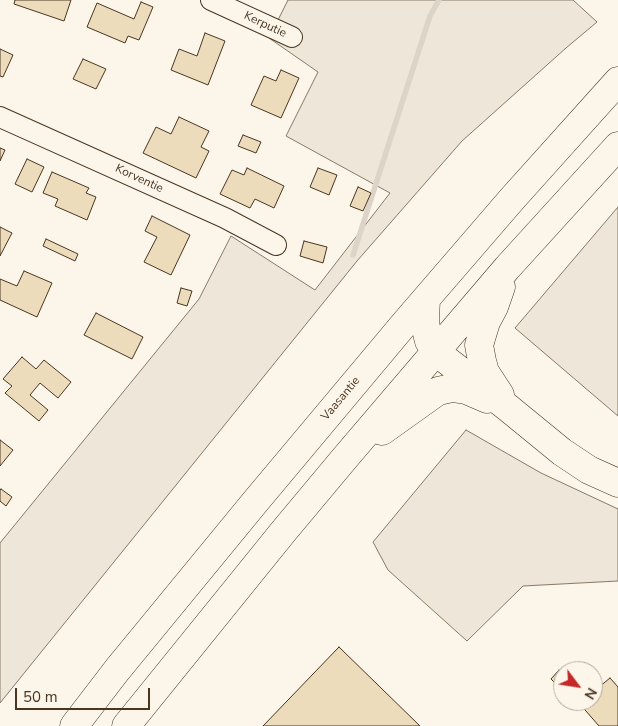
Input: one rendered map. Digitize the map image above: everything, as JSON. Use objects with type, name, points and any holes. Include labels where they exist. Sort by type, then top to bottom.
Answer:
[{"type":"highway","name":"Vaasantie","points":[[74,726],[117,670],[405,323],[512,199],[618,81]]},
{"type":"highway","points":[[126,726],[344,459],[507,268],[618,146]]},
{"type":"highway","points":[[507,268],[479,345],[485,372],[507,407]]},
{"type":"highway","points":[[426,300],[426,330],[429,341],[436,352],[562,452],[589,470],[618,484]]},
{"type":"highway","points":[[344,459],[438,391],[452,388],[466,390],[507,407]]},
{"type":"street","name":"Kerputie","points":[[211,0],[292,37]]},
{"type":"street","name":"Korventie","points":[[0,117],[225,218],[276,245]]},
{"type":"shaded area","points":[[288,0],[573,0],[597,22],[462,141],[357,261],[0,703],[0,543],[199,299],[231,236],[315,290],[390,193],[286,136],[318,72],[269,38]]},
{"type":"shaded area","points":[[618,207],[618,416],[515,328]]},
{"type":"shaded area","points":[[466,430],[541,473],[618,509],[618,581],[523,586],[467,641],[388,570],[373,542]]},
{"type":"building","points":[[15,0],[71,0],[64,21],[14,4]]},
{"type":"building","points":[[141,2],[153,7],[139,40],[128,36],[125,43],[87,27],[97,3],[134,19]]},
{"type":"building","points":[[205,33],[225,41],[208,85],[171,70],[179,49],[197,56]]},
{"type":"building","points":[[0,49],[13,55],[3,77],[0,76]]},
{"type":"building","points":[[83,59],[106,69],[96,89],[73,79]]},
{"type":"building","points":[[281,70],[299,78],[281,118],[251,105],[264,76],[276,81]]},
{"type":"building","points":[[179,117],[209,131],[201,147],[209,151],[196,178],[143,153],[156,127],[171,134]]},
{"type":"building","points":[[243,135],[261,142],[256,153],[238,146]]},
{"type":"building","points":[[0,148],[5,150],[0,161]]},
{"type":"building","points":[[27,159],[44,167],[32,192],[15,184]]},
{"type":"building","points":[[247,168],[284,186],[274,208],[255,199],[250,208],[220,194],[232,170],[244,175]]},
{"type":"building","points":[[318,168],[337,175],[329,195],[310,187]]},
{"type":"building","points":[[52,172],[89,188],[86,193],[96,197],[87,220],[55,206],[58,199],[43,193]]},
{"type":"building","points":[[358,187],[371,193],[363,211],[350,206]]},
{"type":"building","points":[[152,216],[190,235],[171,275],[144,262],[157,237],[145,231]]},
{"type":"building","points":[[0,227],[12,233],[0,256]]},
{"type":"building","points":[[46,239],[78,254],[75,261],[43,246]]},
{"type":"building","points":[[304,241],[327,247],[323,263],[300,256]]},
{"type":"building","points":[[24,271],[52,283],[37,317],[0,300],[0,279],[17,286]]},
{"type":"building","points":[[181,288],[192,291],[187,306],[177,303]]},
{"type":"building","points":[[96,313],[143,337],[132,359],[84,335]]},
{"type":"building","points":[[22,357],[36,369],[44,360],[71,382],[58,398],[40,383],[30,395],[48,410],[39,421],[5,393],[12,386],[3,379]]},
{"type":"building","points":[[0,440],[13,450],[0,466]]},
{"type":"building","points":[[1,489],[12,497],[6,506],[0,501]]},
{"type":"building","points":[[339,647],[420,726],[263,726]]},
{"type":"building","points":[[610,678],[618,687],[618,726],[599,726],[586,711],[603,711],[603,684]]},
{"type":"waterway","points":[[353,255],[430,16],[439,0]]}]
